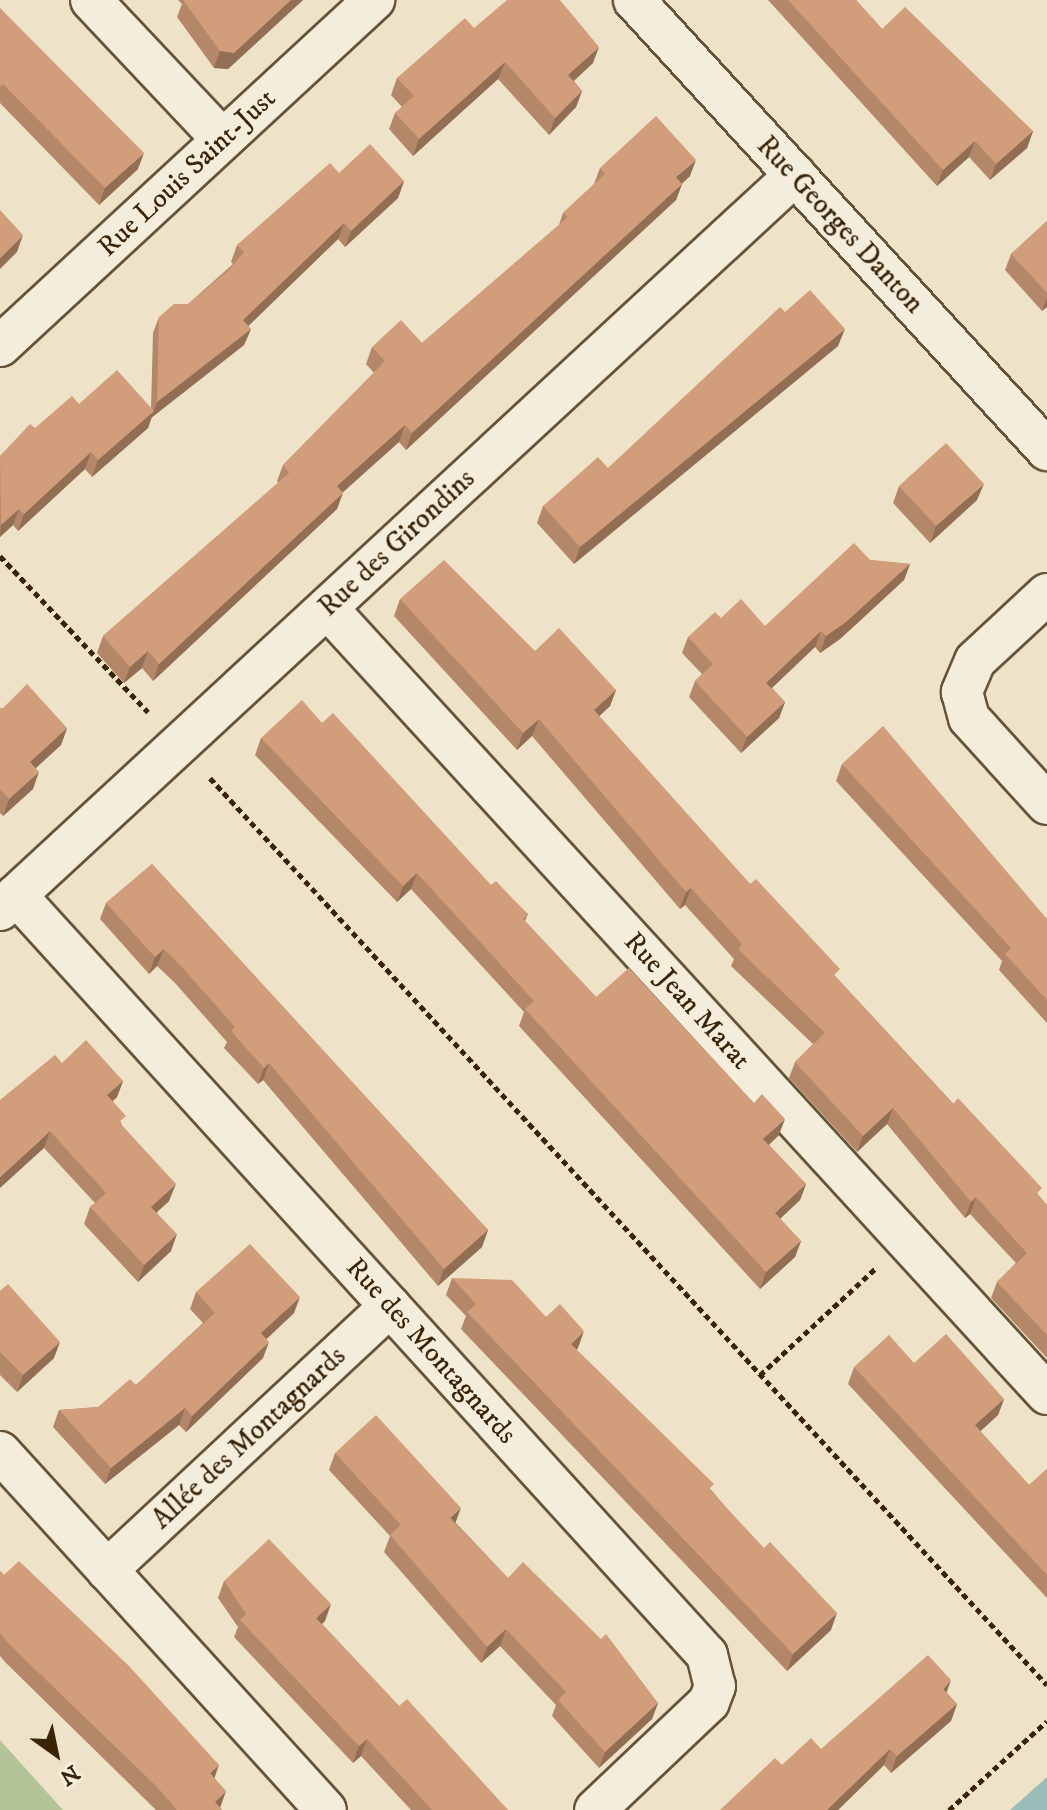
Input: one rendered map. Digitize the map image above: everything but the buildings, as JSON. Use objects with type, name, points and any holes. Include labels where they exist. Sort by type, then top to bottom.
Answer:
[{"type":"street","points":[[91,0],[223,140]]},
{"type":"street","name":"Rue Louis Saint-Just","points":[[0,346],[374,0]]},
{"type":"street","name":"Rue Georges Danton","points":[[634,0],[1047,450]]},
{"type":"street","name":"Rue des Girondins","points":[[8,902],[795,175]]},
{"type":"street","points":[[1047,594],[975,661],[962,692],[969,718],[1047,804]]},
{"type":"street","name":"Rue Jean Marat","points":[[327,608],[1047,1394]]},
{"type":"street","name":"Rue des Montagnards","points":[[8,902],[390,1306],[713,1670],[715,1686],[698,1716],[595,1810]]},
{"type":"street","name":"Allée des Montagnards","points":[[107,1570],[390,1306]]},
{"type":"street","points":[[0,1452],[326,1810]]},
{"type":"path","points":[[0,556],[179,744],[1047,1685]]},
{"type":"path","points":[[760,1375],[906,1240]]},
{"type":"path","points":[[949,1810],[1047,1721]]},
{"type":"green space","points":[[0,1740],[63,1810],[0,1810]]},
{"type":"water","points":[[1047,1777],[1047,1810],[1010,1810]]}]
